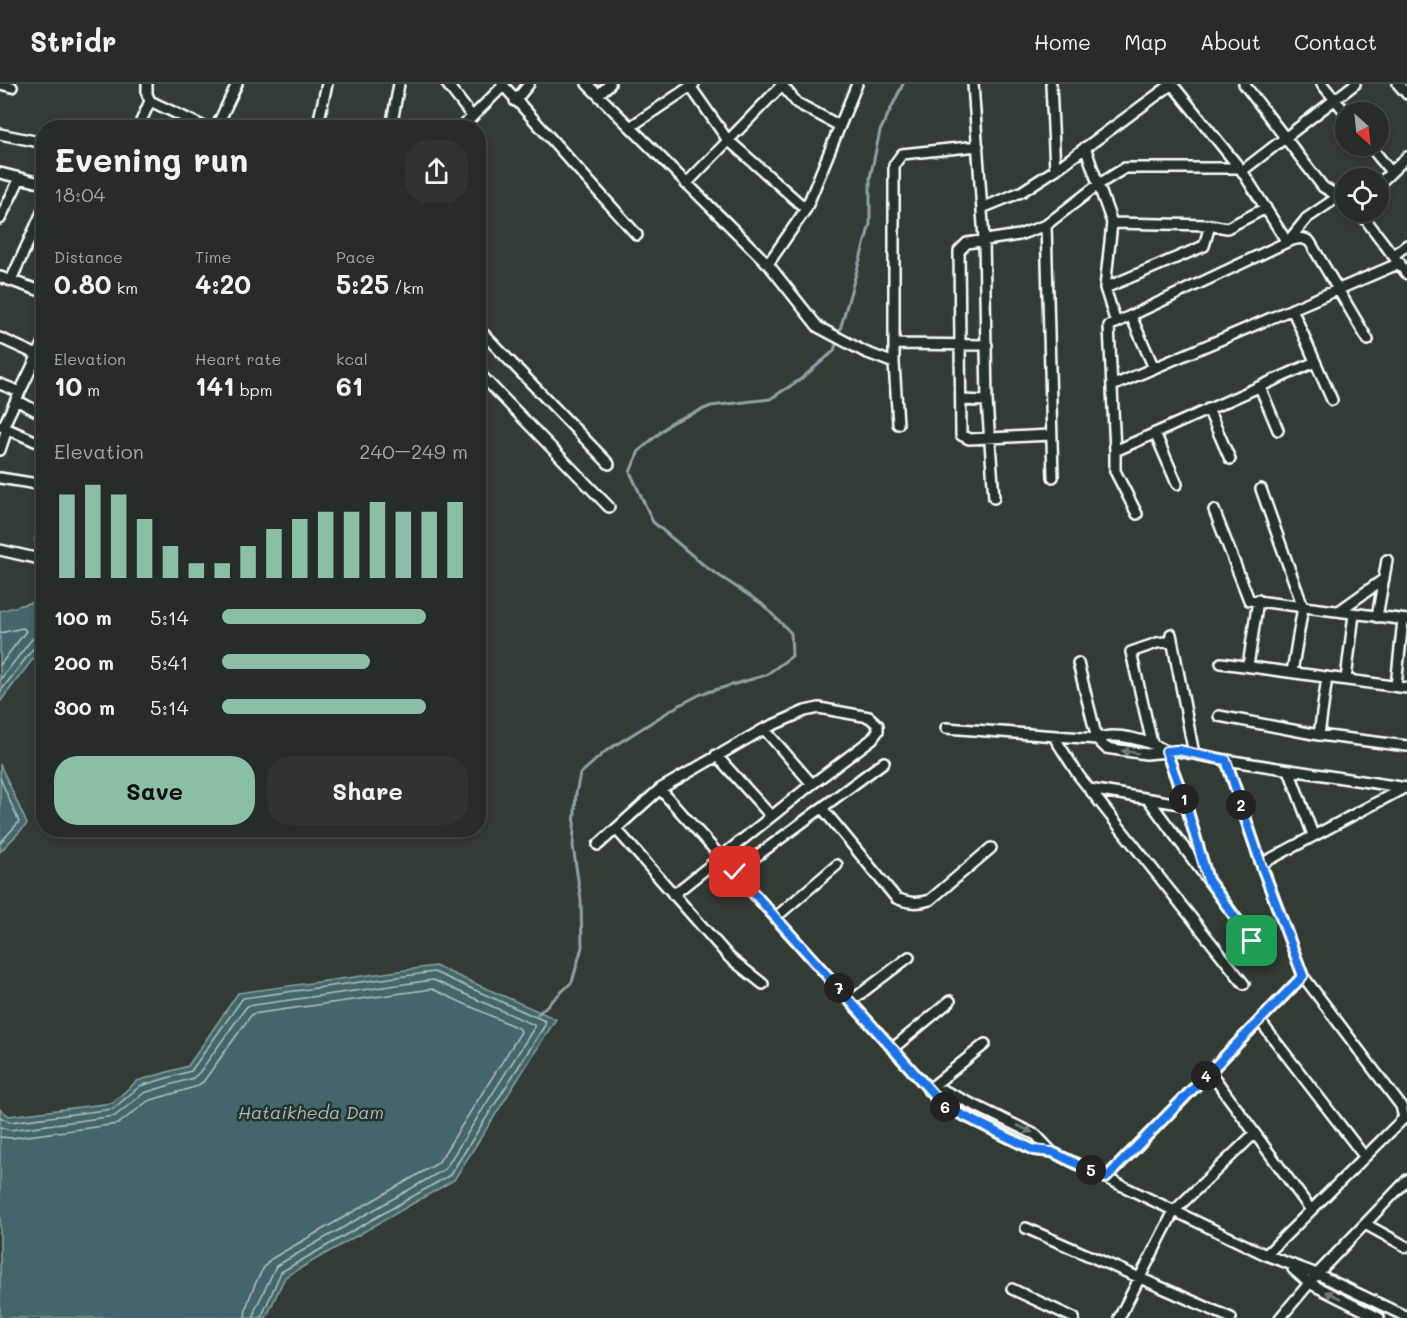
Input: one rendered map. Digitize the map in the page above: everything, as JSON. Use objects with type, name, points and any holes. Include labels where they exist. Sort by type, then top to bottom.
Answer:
[{"type":"street","points":[[0,84],[12,87]]},
{"type":"street","points":[[147,84],[150,101],[190,120]]},
{"type":"street","points":[[220,120],[237,84]]},
{"type":"street","points":[[319,120],[327,84]]},
{"type":"street","points":[[392,120],[399,84]]},
{"type":"street","points":[[447,84],[471,115]]},
{"type":"street","points":[[515,101],[529,84]]},
{"type":"street","points":[[587,84],[768,264],[818,327],[865,352],[894,363]]},
{"type":"street","points":[[598,95],[610,84]]},
{"type":"street","points":[[686,184],[781,84],[797,103],[840,126]]},
{"type":"street","points":[[768,264],[806,209],[857,84]]},
{"type":"street","points":[[973,84],[984,239],[987,401],[994,498]]},
{"type":"street","points":[[1055,170],[1051,88],[1062,84]]},
{"type":"street","points":[[982,208],[1022,192],[1172,84],[1240,169],[1279,229],[1291,238],[1300,238],[1310,242],[1368,340]]},
{"type":"street","points":[[1244,84],[1323,187],[1335,195]]},
{"type":"street","points":[[1322,84],[1337,102]]},
{"type":"street","points":[[1051,435],[969,439],[961,435],[959,251],[967,243],[1019,235],[1046,225],[1099,184],[1125,168],[1240,169],[1355,84]]},
{"type":"street","points":[[1398,84],[1407,94]]},
{"type":"street","points":[[467,120],[502,85],[637,235]]},
{"type":"street","points":[[630,128],[692,85],[727,139],[806,209]]},
{"type":"street","points":[[142,120],[150,101]]},
{"type":"street","points":[[0,134],[36,141]]},
{"type":"street","points":[[898,424],[894,363],[892,216],[894,165],[902,154],[978,146]]},
{"type":"street","points":[[1085,147],[1112,223],[1105,288],[1116,323]]},
{"type":"street","points":[[1378,156],[1391,172],[1407,157]]},
{"type":"street","points":[[0,173],[36,182]]},
{"type":"street","points":[[0,219],[20,178]]},
{"type":"street","points":[[1137,514],[1115,471],[1109,326],[1291,238],[1307,218],[1335,203]]},
{"type":"street","points":[[1112,223],[1210,225],[1227,228],[1266,208]]},
{"type":"street","points":[[1368,222],[1407,274]]},
{"type":"street","points":[[11,280],[36,225]]},
{"type":"street","points":[[1046,225],[1053,477]]},
{"type":"street","points":[[1105,288],[1204,246],[1210,225]]},
{"type":"street","points":[[1112,386],[1337,289],[1397,259],[1407,245]]},
{"type":"street","points":[[0,277],[36,289]]},
{"type":"street","points":[[1292,309],[1332,400]]},
{"type":"street","points":[[1131,316],[1154,368]]},
{"type":"street","points":[[486,336],[609,464]]},
{"type":"street","points":[[0,338],[36,355]]},
{"type":"street","points":[[895,344],[987,345]]},
{"type":"street","points":[[1115,451],[1315,362]]},
{"type":"street","points":[[0,450],[4,427],[36,364]]},
{"type":"street","points":[[486,380],[609,507]]},
{"type":"street","points":[[0,384],[36,409]]},
{"type":"street","points":[[1260,387],[1278,430]]},
{"type":"street","points":[[961,400],[987,401]]},
{"type":"street","points":[[1208,409],[1230,459]]},
{"type":"street","points":[[4,427],[36,441]]},
{"type":"street","points":[[1155,433],[1177,484]]},
{"type":"street","points":[[0,478],[36,484]]},
{"type":"street","points":[[1261,489],[1303,607],[1292,672]]},
{"type":"street","points":[[1214,510],[1250,600],[1405,620],[1396,687]]},
{"type":"street","points":[[0,550],[36,558]]},
{"type":"street","points":[[1377,616],[1388,560]]},
{"type":"street","points":[[1339,611],[1384,579]]},
{"type":"street","points":[[1248,666],[1258,600]]},
{"type":"street","points":[[1346,679],[1354,614]]},
{"type":"street","points":[[1152,743],[1131,652],[1171,638],[1194,754]]},
{"type":"street","points":[[1078,663],[1097,739],[1106,748],[1146,754],[1166,751],[1194,754],[1405,788]]},
{"type":"street","points":[[1221,663],[1407,688]]},
{"type":"street","points":[[1319,735],[1327,677]]},
{"type":"street","points":[[598,845],[660,789],[764,729],[805,711],[819,708],[869,717],[876,721],[878,730],[872,739],[673,894]]},
{"type":"street","points":[[1219,716],[1319,735],[1407,746]]},
{"type":"street","points":[[946,728],[1054,737],[1097,739],[1106,736],[1152,743],[1166,751],[1186,805],[1208,880]]},
{"type":"street","points":[[764,729],[812,784]]},
{"type":"street","points":[[1054,737],[1089,789],[1244,984]]},
{"type":"street","points":[[716,755],[771,816]]},
{"type":"street","points":[[1226,760],[1261,864],[1303,976],[1401,1106],[1404,1118],[1266,1255]]},
{"type":"street","points":[[735,872],[884,762]]},
{"type":"street","points":[[1288,770],[1313,835]]},
{"type":"street","points":[[1261,864],[1405,788]]},
{"type":"street","points":[[660,789],[852,1001],[938,1103],[1034,1150],[1052,1152],[1266,1255],[1290,1266],[1317,1274],[1407,1317]]},
{"type":"street","points":[[1089,789],[1186,805]]},
{"type":"street","points":[[1148,799],[1252,941]]},
{"type":"street","points":[[822,808],[896,898],[907,903],[921,903],[930,900],[991,848]]},
{"type":"street","points":[[616,829],[730,958],[763,984]]},
{"type":"street","points":[[776,917],[837,865]]},
{"type":"street","points":[[852,1001],[909,957]]},
{"type":"street","points":[[1106,1178],[1303,976]]},
{"type":"street","points":[[892,1049],[950,1001]]},
{"type":"street","points":[[1260,1021],[1364,1156]]},
{"type":"street","points":[[931,1093],[985,1044]]},
{"type":"street","points":[[1210,1072],[1311,1210]]},
{"type":"street","points":[[931,1093],[943,1090],[1036,1134],[1052,1152]]},
{"type":"street","points":[[984,1127],[992,1114]]},
{"type":"street","points":[[1119,1318],[1174,1211],[1254,1134]]},
{"type":"street","points":[[1280,1318],[1317,1274],[1407,1180]]},
{"type":"street","points":[[1365,1224],[1407,1247]]},
{"type":"street","points":[[1026,1228],[1231,1318]]},
{"type":"street","points":[[1290,1266],[1309,1283],[1379,1318]]},
{"type":"street","points":[[1012,1289],[1074,1318]]},
{"type":"water","points":[[36,601],[36,655],[0,702],[0,611]]},
{"type":"water","points":[[0,764],[27,824],[0,852]]},
{"type":"water","name":"Hataikheda Dam","points":[[435,966],[556,1019],[454,1180],[285,1277],[266,1318],[0,1318],[0,1109],[9,1116],[112,1103],[137,1081],[188,1066],[238,993]]},
{"type":"waterway","points":[[538,1014],[572,982],[582,947],[581,900],[573,846],[576,793],[580,774],[606,751],[676,707],[701,694],[766,675],[792,656],[791,633],[762,604],[706,567],[653,522],[630,472],[639,451],[672,422],[711,406],[770,399],[801,379],[834,351],[870,224],[870,178],[880,131],[903,84]]},
{"type":"route","points":[[735,872],[852,1001],[934,1095],[938,1103],[1034,1150],[1052,1152],[1106,1178],[1303,976],[1261,864],[1226,760],[1178,750],[1166,751],[1186,805],[1208,880],[1252,941]]}]
